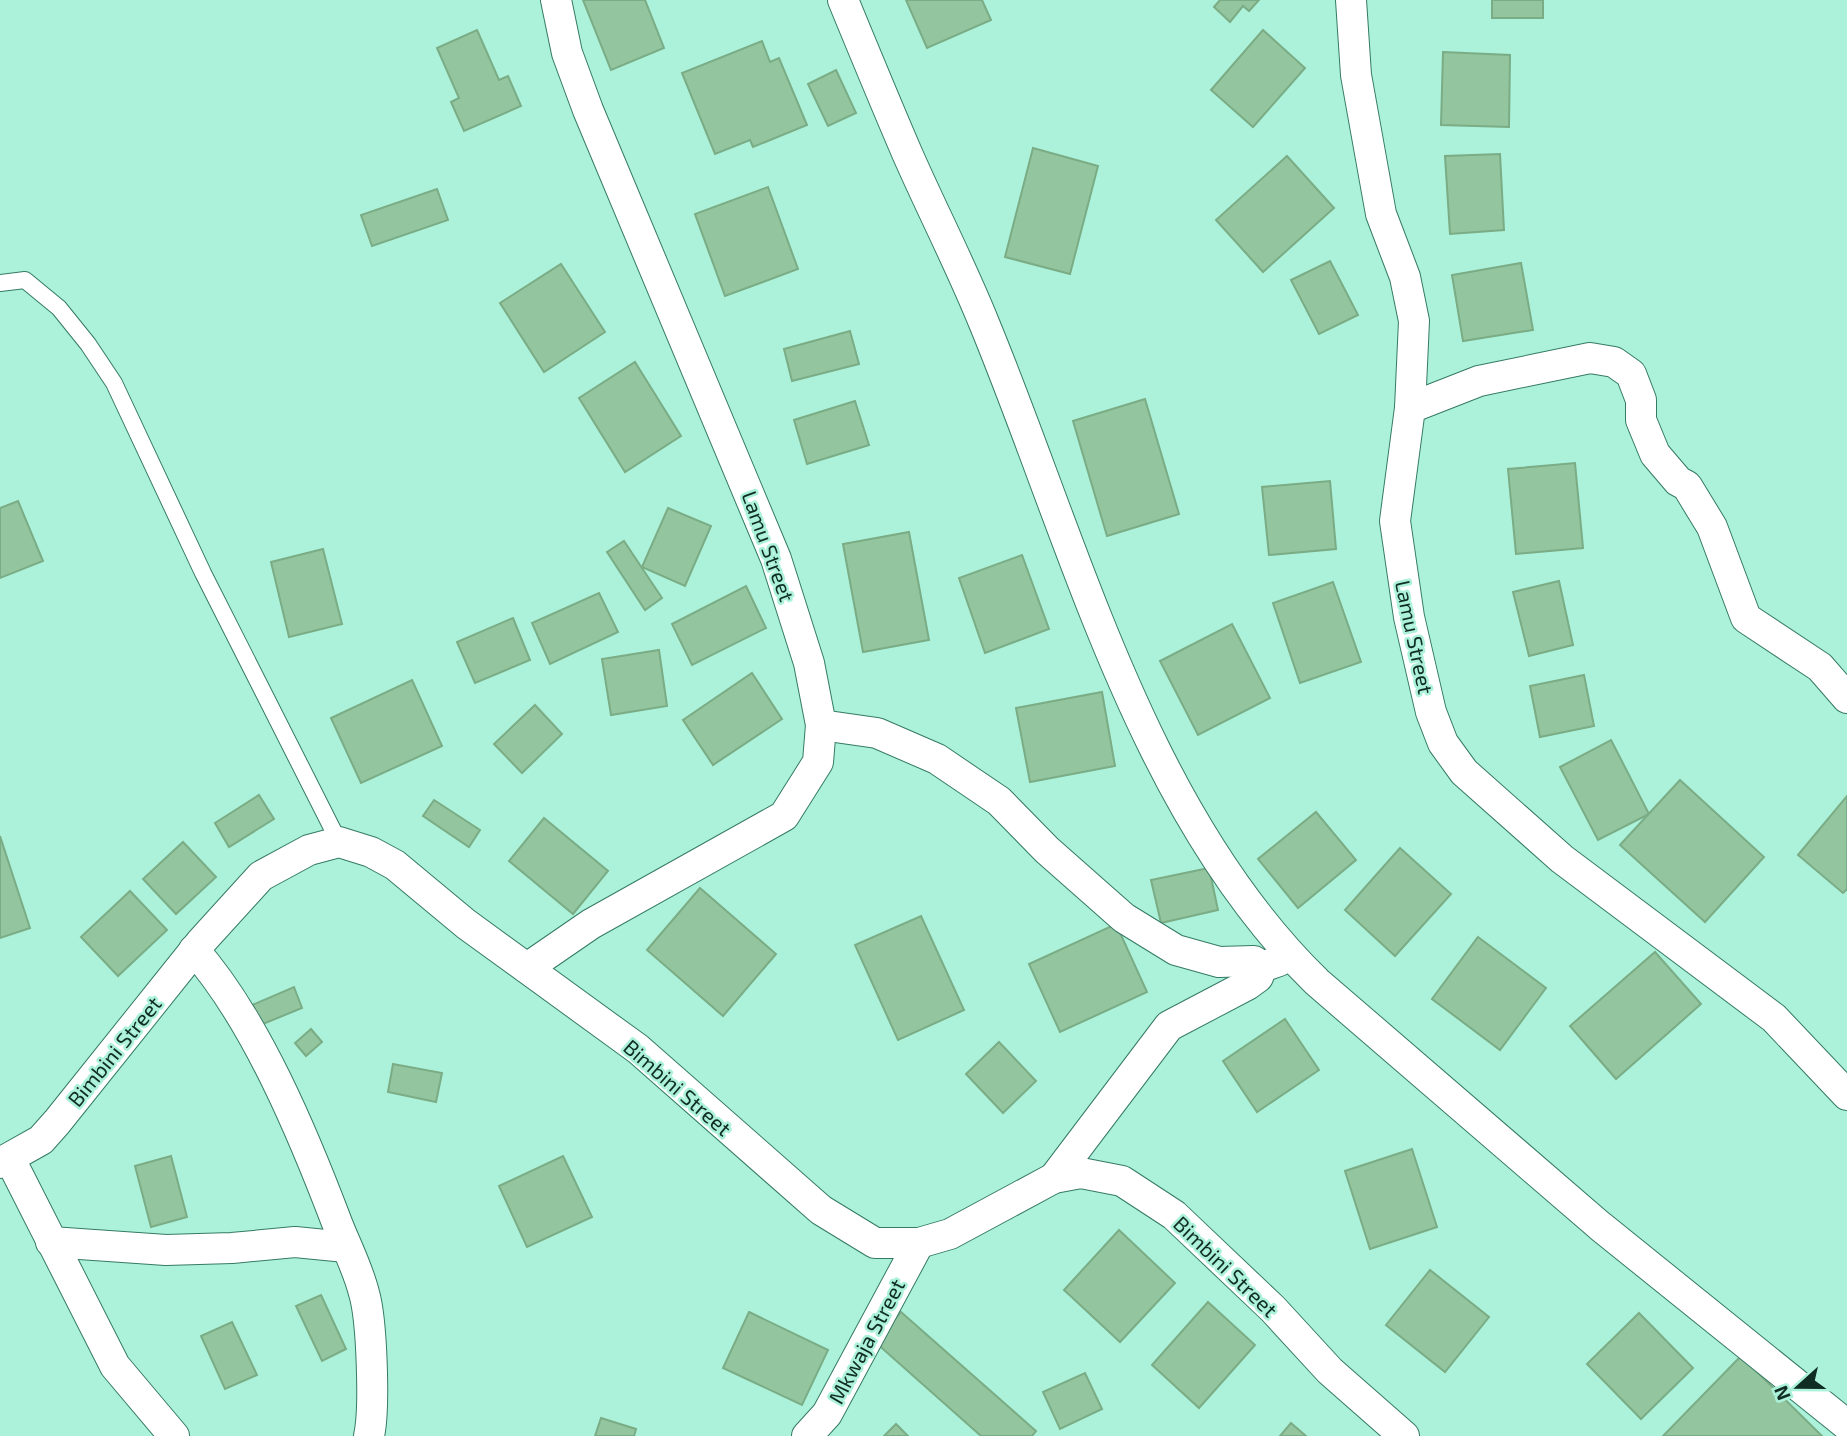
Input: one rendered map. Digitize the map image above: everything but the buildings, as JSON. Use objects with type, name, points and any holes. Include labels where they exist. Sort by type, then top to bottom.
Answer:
[{"type":"street","name":"Lamu Street","points":[[527,968],[591,924],[784,816],[818,762],[821,725],[809,663],[776,559],[588,110],[566,53],[556,0]]},
{"type":"street","points":[[843,0],[906,150],[984,323],[1061,529],[1170,780],[1194,826],[1291,957],[1600,1226],[1847,1426]]},
{"type":"street","name":"Lamu Street","points":[[1351,0],[1356,75],[1381,214],[1405,277],[1414,321],[1410,408],[1395,521],[1409,617],[1431,712],[1443,743],[1464,772],[1562,859],[1774,1018],[1847,1095]]},
{"type":"street","points":[[1410,408],[1479,381],[1590,358],[1614,362],[1631,374],[1641,400],[1641,420],[1655,454],[1687,486],[1712,527],[1746,618],[1821,667],[1847,698]]},
{"type":"street","points":[[821,725],[877,733],[937,759],[999,802],[1047,850],[1125,918],[1176,950],[1219,962],[1254,961],[1262,967]]},
{"type":"street","name":"Bimbini Street","points":[[5,1161],[41,1140],[194,950],[261,876],[309,850],[339,842],[370,852],[395,865],[466,924],[638,1049],[821,1210],[875,1243],[919,1243],[950,1234],[1054,1178],[1081,1173],[1122,1181],[1174,1214],[1273,1309],[1330,1371],[1404,1436]]},
{"type":"street","points":[[194,950],[219,978],[269,1069],[365,1294],[374,1416],[369,1436]]},
{"type":"street","points":[[1054,1178],[1169,1026],[1247,985],[1258,977],[1262,967],[1291,957]]},
{"type":"street","points":[[5,1161],[51,1242],[115,1366],[174,1436]]},
{"type":"street","points":[[51,1242],[166,1250],[295,1242],[346,1247]]},
{"type":"street","name":"Mkwaja Street","points":[[807,1436],[827,1414],[919,1243]]},
{"type":"lane","points":[[0,283],[25,280],[59,308],[114,383],[214,596],[339,842]]}]
